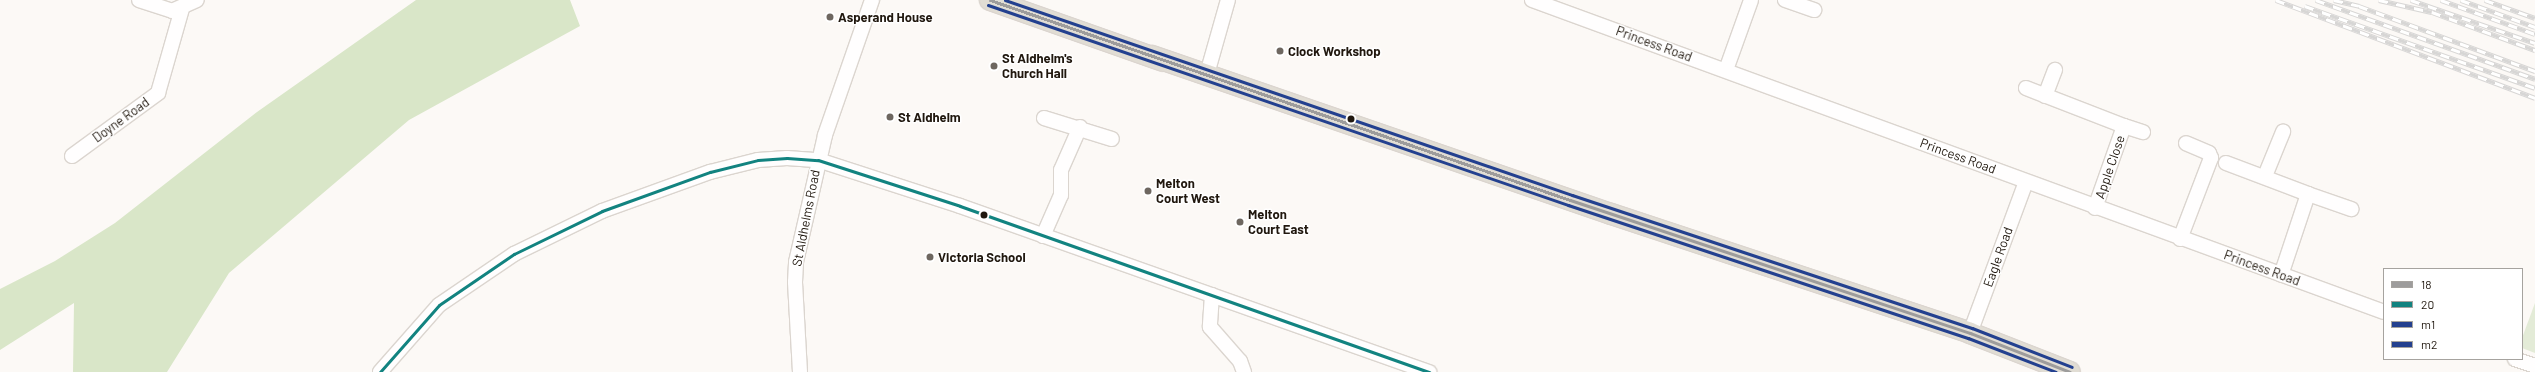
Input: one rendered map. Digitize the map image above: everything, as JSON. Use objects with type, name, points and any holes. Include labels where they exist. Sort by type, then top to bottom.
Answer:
[{"type":"highway","points":[[990,0],[1584,205],[1970,333],[2070,372]]},
{"type":"street","points":[[139,0],[162,10],[182,9],[197,0]]},
{"type":"street","name":"St Aldhelms Road","points":[[800,372],[795,282],[818,160],[872,0]]},
{"type":"street","points":[[1202,72],[1228,0]]},
{"type":"street","name":"Princess Road","points":[[1532,0],[1726,70],[2095,208],[2383,312]]},
{"type":"street","points":[[1726,70],[1751,0]]},
{"type":"street","points":[[1785,0],[1814,10]]},
{"type":"street","name":"Doyne Road","points":[[72,156],[158,93],[182,9]]},
{"type":"street","points":[[2045,96],[2055,70]]},
{"type":"street","name":"Apple Close","points":[[2026,88],[2143,132]]},
{"type":"street","points":[[1044,118],[1080,127],[1112,139]]},
{"type":"street","name":"Apple Close","points":[[2095,208],[2124,126]]},
{"type":"street","points":[[1043,236],[1062,195],[1061,170],[1080,127]]},
{"type":"street","points":[[2265,176],[2283,132]]},
{"type":"street","points":[[2180,239],[2211,158],[2209,153],[2186,143]]},
{"type":"street","points":[[380,372],[439,305],[514,254],[595,214],[732,165],[787,158],[818,160],[1043,236],[1430,372]]},
{"type":"street","points":[[2226,163],[2265,176],[2308,194],[2351,209]]},
{"type":"street","name":"Eagle Road","points":[[1970,333],[2026,182]]},
{"type":"street","points":[[2281,275],[2308,194]]},
{"type":"street","points":[[1212,295],[1210,327],[1240,361],[1244,372]]},
{"type":"street","points":[[2518,360],[2535,366]]},
{"type":"green space","points":[[416,0],[570,0],[580,26],[409,120],[229,273],[167,372],[73,372],[74,303],[0,350],[0,289],[55,261],[115,223],[257,112]]},
{"type":"green space","points":[[2535,303],[2535,353],[2523,348],[2523,335]]},
{"type":"railway","points":[[2276,0],[2535,98]]},
{"type":"railway","points":[[2316,0],[2535,79]]},
{"type":"railway","points":[[2334,0],[2359,6],[2535,71]]},
{"type":"railway","points":[[2379,0],[2432,12],[2535,50]]},
{"type":"railway","points":[[2411,0],[2535,43]]},
{"type":"railway","points":[[2441,0],[2535,34]]},
{"type":"railway","points":[[2461,0],[2535,27]]},
{"type":"railway","points":[[2485,0],[2535,18]]},
{"type":"railway","points":[[2305,6],[2535,88]]},
{"type":"transit line","name":"18","points":[[990,0],[1570,200],[1970,333],[2070,372]]},
{"type":"transit line","name":"m2","points":[[1005,0],[1572,195],[1972,328],[2072,367]]},
{"type":"transit line","name":"m1","points":[[988,5],[1568,205],[1968,338],[2056,372]]},
{"type":"transit line","name":"20","points":[[380,372],[439,305],[514,254],[602,211],[710,172],[758,160],[787,158],[818,160],[960,206],[1430,372]]},
{"type":"place","name":"Asperand House","points":[[830,17]]},
{"type":"place","name":"Clock Workshop","points":[[1280,51]]},
{"type":"place","name":"St Aldhelm's Church Hall","points":[[994,66]]},
{"type":"place","name":"St Aldhelm","points":[[890,117]]},
{"type":"place","name":"Melton Court West","points":[[1148,191]]},
{"type":"place","name":"Melton Court East","points":[[1240,222]]},
{"type":"place","name":"Victoria School","points":[[930,257]]}]
